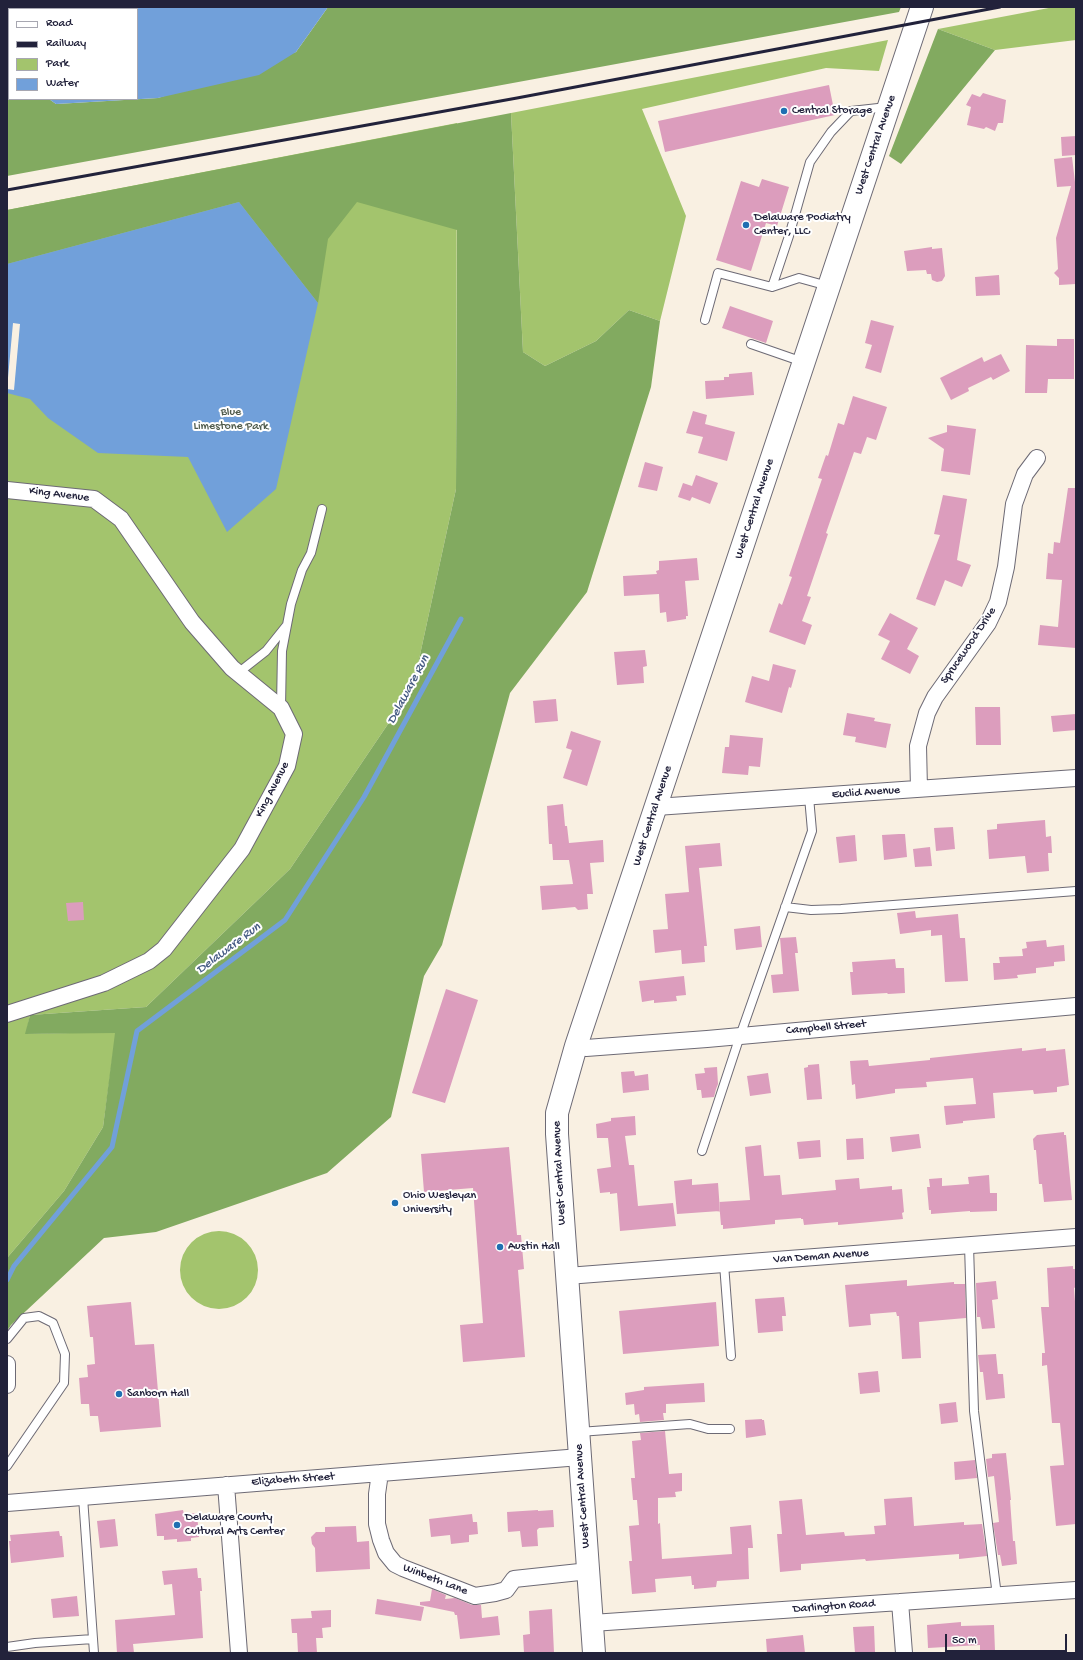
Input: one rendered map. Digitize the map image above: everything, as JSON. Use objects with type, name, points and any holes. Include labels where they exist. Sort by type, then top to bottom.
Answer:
[{"type":"main road","name":"West Central Avenue","points":[[594,1653],[557,1134],[557,1113],[576,1046],[922,7]]},
{"type":"street","name":"Sprucewood Drive","points":[[919,789],[918,746],[922,727],[935,697],[988,623],[998,602],[1006,567],[1014,504],[1025,474],[1037,458]]},
{"type":"street","name":"King Avenue","points":[[7,490],[94,499],[121,519],[192,622],[238,673],[281,708],[294,734],[287,766],[242,849],[164,949],[149,961],[104,983],[7,1014]]},
{"type":"street","name":"Euclid Avenue","points":[[656,807],[1076,778]]},
{"type":"street","name":"Campbell Street","points":[[576,1046],[586,1048],[740,1036],[1076,1006]]},
{"type":"street","name":"Van Deman Avenue","points":[[567,1276],[1076,1237]]},
{"type":"street","points":[[7,1364],[7,1385]]},
{"type":"street","name":"Elizabeth Street","points":[[7,1503],[580,1457]]},
{"type":"street","name":"Winbeth Lane","points":[[380,1473],[377,1524],[386,1553],[395,1564],[403,1568],[475,1596],[506,1590],[514,1579],[589,1571]]},
{"type":"street","points":[[226,1485],[239,1653]]},
{"type":"street","name":"Darlington Road","points":[[592,1623],[1076,1590]]},
{"type":"street","points":[[900,1602],[904,1653]]},
{"type":"lane","points":[[772,287],[789,236],[810,162],[831,132],[851,110],[889,107]]},
{"type":"lane","points":[[705,320],[718,273],[772,287],[799,278],[828,286]]},
{"type":"lane","points":[[751,344],[804,363]]},
{"type":"lane","points":[[281,708],[282,651],[291,604],[302,570],[311,553],[322,509]]},
{"type":"lane","points":[[238,673],[266,651],[287,626]]},
{"type":"lane","points":[[702,1151],[740,1036],[812,831],[809,797]]},
{"type":"lane","points":[[785,907],[811,910],[841,909],[1076,891]]},
{"type":"lane","points":[[969,1245],[974,1411],[997,1596]]},
{"type":"lane","points":[[724,1264],[731,1356]]},
{"type":"lane","points":[[7,1339],[24,1318],[39,1316],[53,1323],[65,1354],[64,1383],[7,1466]]},
{"type":"lane","points":[[578,1432],[690,1424],[708,1429],[730,1429]]},
{"type":"lane","points":[[82,1497],[94,1653]]},
{"type":"lane","points":[[7,1647],[35,1643],[93,1639]]},
{"type":"green space","points":[[328,7],[901,7],[899,12],[7,176],[7,66],[8,100],[50,100],[56,104],[158,98],[296,52]]},
{"type":"green space","points":[[1054,7],[1076,7],[1076,40],[995,50],[938,29]]},
{"type":"green space","points":[[938,29],[995,50],[901,164],[889,156]]},
{"type":"green space","points":[[888,40],[879,71],[826,68],[642,109],[686,216],[660,321],[629,310],[596,341],[545,366],[523,352],[511,113]]},
{"type":"green space","points":[[511,113],[523,352],[545,366],[596,341],[629,310],[660,321],[651,387],[587,592],[510,693],[442,945],[424,976],[391,1117],[327,1173],[156,1232],[104,1238],[11,1325],[7,1331],[7,1258],[64,1191],[103,1127],[115,1033],[25,1034],[30,1015],[146,1007],[290,869],[413,687],[456,489],[457,230],[357,202],[328,239],[318,303],[239,202],[7,264],[7,210]]},
{"type":"green space","name":"Blue Limestone Park","points":[[457,123],[456,489],[413,687],[290,869],[146,1007],[30,1015],[26,1034],[116,1032],[103,1127],[64,1191],[7,1258],[7,210]]},
{"type":"green space","points":[[219,1231],[234,1234],[246,1243],[255,1255],[258,1270],[255,1285],[246,1297],[234,1306],[219,1309],[204,1306],[192,1297],[183,1285],[180,1270],[183,1255],[192,1243],[204,1234]]},
{"type":"water","points":[[7,7],[328,7],[296,52],[259,75],[158,98],[138,99],[138,8],[8,8],[8,67]]},
{"type":"water","points":[[50,100],[124,100],[56,104]]},
{"type":"water","points":[[239,202],[318,303],[276,489],[227,532],[188,457],[98,453],[48,418],[30,399],[7,393],[7,264]]},
{"type":"pier","points":[[13,323],[20,324],[14,390],[7,389]]},
{"type":"building","points":[[829,85],[835,115],[665,152],[658,121]]},
{"type":"building","points":[[983,93],[1006,100],[1003,123],[998,123],[995,131],[986,127],[984,129],[967,125],[971,107],[966,105],[972,94],[980,97]]},
{"type":"building","points":[[1076,136],[1076,155],[1062,156],[1061,137]]},
{"type":"building","points":[[1072,157],[1076,182],[1076,284],[1059,285],[1059,278],[1054,273],[1058,269],[1056,238],[1071,186],[1057,187],[1054,159]]},
{"type":"building","name":"Delaware Podiatry Center, LLC","points":[[762,179],[789,187],[777,226],[766,223],[751,271],[716,260],[741,181],[759,187]]},
{"type":"building","points":[[932,247],[932,249],[942,248],[945,276],[942,281],[937,282],[932,280],[931,274],[927,274],[926,270],[907,271],[904,251]]},
{"type":"building","points":[[999,275],[1000,295],[976,296],[975,277]]},
{"type":"building","points":[[730,306],[773,321],[766,343],[722,328]]},
{"type":"building","points":[[871,320],[894,326],[881,373],[865,368],[872,345],[865,343]]},
{"type":"building","points":[[1057,339],[1074,339],[1074,379],[1048,379],[1047,393],[1025,393],[1026,345],[1057,346]]},
{"type":"building","points":[[1001,354],[1010,371],[993,380],[991,377],[968,388],[969,391],[951,400],[940,378],[982,357],[984,362]]},
{"type":"building","points":[[752,372],[754,395],[706,399],[705,381],[724,380],[724,377],[729,377],[729,374]]},
{"type":"building","points":[[853,396],[887,407],[876,440],[867,437],[861,454],[854,452],[826,533],[828,534],[807,596],[811,597],[802,621],[812,625],[805,645],[769,632],[779,603],[782,605],[792,577],[789,576],[822,479],[818,478],[826,455],[828,456],[838,423],[844,425]]},
{"type":"building","points":[[693,411],[707,415],[705,424],[735,432],[727,461],[698,453],[703,437],[686,433]]},
{"type":"building","points":[[947,425],[976,429],[970,475],[941,471],[944,449],[928,438],[947,432]]},
{"type":"building","points":[[645,462],[663,467],[657,491],[638,487]]},
{"type":"building","points":[[696,475],[718,483],[710,504],[692,497],[690,501],[678,497],[683,483],[692,486]]},
{"type":"building","points":[[1068,488],[1076,488],[1076,648],[1038,645],[1040,625],[1058,627],[1062,580],[1046,579],[1048,553],[1053,554],[1054,542],[1060,543]]},
{"type":"building","points":[[943,495],[967,499],[957,560],[971,565],[962,587],[945,580],[935,606],[916,599],[940,535],[934,534]]},
{"type":"building","points":[[697,558],[699,580],[685,581],[688,616],[686,616],[686,619],[667,622],[666,612],[660,613],[659,594],[624,596],[623,576],[657,574],[656,571],[659,570],[659,561]]},
{"type":"building","points":[[890,613],[918,628],[907,649],[919,656],[910,674],[881,659],[890,641],[878,635]]},
{"type":"building","points":[[645,650],[647,666],[643,667],[644,683],[617,685],[614,652]]},
{"type":"building","points":[[773,664],[796,670],[791,688],[789,687],[782,713],[745,702],[752,676],[769,681]]},
{"type":"building","points":[[556,699],[558,721],[535,723],[533,701]]},
{"type":"building","points":[[975,707],[1000,707],[1001,745],[976,745]]},
{"type":"building","points":[[847,713],[875,718],[874,721],[891,724],[886,748],[855,742],[856,737],[843,735]]},
{"type":"building","points":[[1076,714],[1076,730],[1053,732],[1051,716]]},
{"type":"building","points":[[571,731],[601,741],[587,786],[563,778],[572,750],[566,748]]},
{"type":"building","points":[[730,735],[763,738],[760,767],[749,766],[748,775],[722,773],[725,747],[729,747]]},
{"type":"building","points":[[563,804],[565,826],[567,826],[569,843],[603,840],[604,862],[590,863],[593,894],[587,894],[588,909],[578,910],[575,907],[542,910],[540,886],[573,884],[569,860],[553,860],[552,844],[549,844],[547,806]]},
{"type":"building","points":[[1045,820],[1046,837],[1051,836],[1052,853],[1048,853],[1049,871],[1027,873],[1025,856],[989,859],[987,830],[997,829],[997,824]]},
{"type":"building","points":[[953,827],[955,849],[936,851],[934,828]]},
{"type":"building","points":[[905,834],[907,857],[884,860],[882,835]]},
{"type":"building","points":[[855,835],[857,861],[839,863],[836,837]]},
{"type":"building","points":[[720,843],[722,866],[699,868],[707,946],[704,946],[705,962],[682,964],[681,950],[655,953],[653,930],[668,929],[665,894],[689,892],[685,846]]},
{"type":"building","points":[[930,847],[932,866],[915,867],[913,849]]},
{"type":"building","points":[[83,902],[84,920],[68,921],[66,903]]},
{"type":"building","points":[[915,911],[916,918],[958,914],[960,938],[965,938],[968,981],[945,982],[942,935],[931,936],[931,930],[900,934],[897,913]]},
{"type":"building","points":[[760,926],[762,947],[736,950],[734,929]]},
{"type":"building","points":[[796,937],[798,953],[795,953],[799,991],[773,993],[771,975],[783,974],[780,938]]},
{"type":"building","points":[[1046,940],[1047,947],[1064,945],[1065,961],[1054,962],[1054,966],[1036,968],[1036,973],[1017,975],[1018,978],[994,980],[993,963],[1000,963],[999,957],[1023,956],[1022,949],[1027,948],[1026,942]]},
{"type":"building","points":[[895,959],[896,968],[904,968],[905,993],[852,995],[850,972],[853,972],[852,962]]},
{"type":"building","points":[[684,976],[686,995],[676,996],[677,1001],[654,1003],[654,1000],[642,1002],[639,981]]},
{"type":"building","points":[[446,989],[478,1000],[445,1103],[412,1093]]},
{"type":"building","points":[[1022,1048],[1022,1051],[1046,1048],[1046,1051],[1065,1049],[1069,1085],[1057,1087],[1057,1092],[1034,1094],[1033,1090],[993,1093],[995,1118],[963,1121],[963,1123],[946,1125],[944,1106],[976,1104],[973,1078],[926,1082],[927,1087],[895,1089],[895,1093],[856,1099],[855,1084],[852,1085],[850,1061],[868,1060],[869,1066]]},
{"type":"building","points":[[819,1064],[822,1099],[807,1100],[804,1068],[808,1067],[808,1065]]},
{"type":"building","points":[[717,1067],[718,1084],[714,1097],[702,1098],[701,1090],[697,1090],[695,1074],[705,1073],[704,1068]]},
{"type":"building","points":[[634,1071],[635,1076],[648,1074],[649,1090],[623,1093],[621,1072]]},
{"type":"building","points":[[768,1073],[771,1093],[750,1096],[747,1076]]},
{"type":"building","points":[[635,1116],[636,1135],[625,1136],[629,1165],[634,1165],[638,1206],[673,1203],[676,1226],[620,1231],[617,1193],[600,1193],[597,1169],[611,1167],[608,1138],[597,1138],[596,1124],[611,1121],[611,1118]]},
{"type":"building","points":[[1064,1132],[1064,1135],[1066,1135],[1072,1200],[1044,1202],[1042,1184],[1039,1184],[1036,1150],[1034,1150],[1033,1139],[1037,1135]]},
{"type":"building","points":[[919,1134],[921,1148],[892,1152],[890,1137]]},
{"type":"building","points":[[863,1138],[864,1159],[847,1160],[846,1139]]},
{"type":"building","points":[[820,1140],[821,1157],[799,1159],[797,1142]]},
{"type":"building","points":[[761,1145],[764,1176],[780,1175],[782,1195],[836,1190],[835,1180],[859,1178],[860,1189],[892,1186],[892,1190],[902,1189],[904,1212],[902,1213],[903,1219],[838,1225],[838,1222],[804,1225],[803,1219],[801,1218],[775,1220],[775,1224],[723,1229],[723,1225],[721,1225],[719,1202],[750,1200],[745,1147]]},
{"type":"building","name":"Austin Hall","points":[[509,1147],[517,1235],[521,1235],[524,1269],[518,1270],[525,1357],[463,1362],[460,1325],[483,1323],[473,1188],[424,1192],[421,1154]]},
{"type":"building","points":[[989,1175],[990,1193],[997,1193],[997,1211],[970,1211],[931,1214],[931,1210],[929,1210],[927,1187],[930,1187],[929,1179],[942,1178],[942,1186],[969,1184],[968,1177]]},
{"type":"building","points":[[692,1179],[692,1185],[718,1183],[720,1211],[677,1214],[674,1181]]},
{"type":"building","points":[[1073,1266],[1073,1269],[1076,1269],[1076,1287],[1074,1288],[1076,1315],[1076,1524],[1056,1526],[1050,1466],[1064,1465],[1060,1423],[1052,1423],[1047,1365],[1042,1366],[1042,1353],[1045,1353],[1041,1307],[1049,1307],[1047,1268]]},
{"type":"building","points":[[907,1280],[907,1286],[954,1282],[954,1284],[965,1284],[966,1318],[919,1322],[921,1358],[902,1359],[899,1316],[897,1316],[896,1312],[870,1314],[871,1325],[849,1327],[845,1285]]},
{"type":"building","points":[[996,1281],[998,1299],[992,1300],[995,1328],[982,1329],[980,1317],[977,1317],[976,1283]]},
{"type":"building","points":[[784,1297],[786,1316],[782,1316],[783,1331],[758,1333],[755,1299]]},
{"type":"building","name":"Sanborn Hall","points":[[131,1302],[135,1345],[154,1344],[161,1427],[100,1432],[98,1416],[90,1416],[89,1404],[81,1404],[79,1378],[88,1377],[87,1365],[95,1364],[93,1337],[90,1337],[87,1306]]},
{"type":"building","points":[[716,1302],[719,1346],[623,1354],[619,1311]]},
{"type":"building","points":[[996,1354],[998,1374],[1003,1374],[1005,1398],[986,1400],[983,1372],[980,1372],[978,1355]]},
{"type":"building","points":[[878,1371],[880,1392],[860,1394],[858,1373]]},
{"type":"building","points":[[704,1383],[705,1402],[666,1404],[666,1413],[663,1413],[664,1420],[640,1422],[639,1414],[635,1415],[634,1404],[626,1405],[625,1393],[644,1390],[644,1387]]},
{"type":"building","points":[[956,1402],[958,1422],[941,1424],[939,1404]]},
{"type":"building","points":[[745,1420],[764,1420],[766,1435],[746,1438]]},
{"type":"building","points":[[665,1431],[669,1474],[682,1473],[682,1491],[675,1492],[676,1497],[658,1498],[658,1524],[660,1523],[662,1559],[732,1554],[730,1527],[751,1525],[753,1548],[748,1548],[749,1579],[717,1581],[716,1587],[694,1589],[691,1576],[655,1579],[656,1592],[632,1594],[629,1561],[632,1561],[629,1526],[639,1525],[637,1500],[633,1500],[631,1478],[635,1478],[632,1441],[641,1440],[640,1433]]},
{"type":"building","points":[[1006,1453],[1011,1500],[1013,1541],[1015,1541],[1017,1564],[1002,1566],[1000,1555],[998,1555],[993,1523],[999,1522],[994,1476],[988,1477],[986,1459],[992,1458],[992,1454]]},
{"type":"building","points":[[975,1460],[977,1478],[955,1480],[954,1462]]},
{"type":"building","points":[[912,1497],[914,1526],[964,1522],[964,1525],[982,1524],[987,1556],[959,1559],[959,1554],[866,1561],[865,1559],[801,1564],[801,1570],[780,1572],[777,1534],[782,1534],[779,1501],[802,1499],[806,1535],[844,1532],[845,1536],[875,1534],[874,1526],[886,1525],[884,1499]]},
{"type":"building","name":"Delaware County Cultural Arts Center","points":[[183,1510],[184,1514],[197,1513],[199,1537],[191,1538],[191,1541],[177,1542],[177,1539],[164,1540],[164,1536],[157,1536],[155,1514]]},
{"type":"building","points":[[553,1510],[554,1527],[539,1528],[537,1530],[538,1546],[522,1547],[520,1531],[508,1532],[507,1512]]},
{"type":"building","points":[[472,1514],[473,1522],[477,1522],[478,1534],[469,1535],[469,1542],[451,1544],[450,1535],[431,1537],[429,1519]]},
{"type":"building","points":[[115,1519],[118,1546],[100,1548],[97,1521]]},
{"type":"building","points":[[356,1526],[357,1542],[369,1541],[370,1569],[316,1572],[315,1548],[312,1544],[311,1537],[316,1532],[325,1532],[325,1527]]},
{"type":"building","points":[[59,1531],[60,1536],[62,1536],[64,1557],[11,1563],[9,1541],[11,1541],[10,1535]]},
{"type":"building","points":[[197,1568],[198,1578],[201,1578],[202,1591],[200,1591],[203,1638],[133,1644],[134,1653],[117,1653],[115,1620],[175,1615],[172,1584],[164,1585],[162,1571]]},
{"type":"building","points":[[432,1589],[446,1595],[445,1599],[455,1598],[472,1605],[481,1605],[482,1618],[498,1616],[500,1635],[460,1639],[457,1615],[455,1615],[454,1612],[420,1605],[420,1602],[430,1601]]},
{"type":"building","points":[[77,1596],[79,1616],[53,1618],[51,1599]]},
{"type":"building","points":[[377,1599],[424,1607],[421,1621],[375,1614]]},
{"type":"building","points":[[552,1609],[554,1653],[524,1653],[523,1635],[530,1634],[529,1611]]},
{"type":"building","points":[[331,1610],[331,1627],[322,1628],[323,1638],[316,1638],[317,1653],[298,1653],[297,1633],[292,1633],[291,1619],[312,1618],[311,1611]]},
{"type":"building","points":[[961,1622],[961,1626],[994,1625],[995,1651],[980,1652],[980,1645],[928,1648],[927,1625]]},
{"type":"building","points":[[874,1626],[875,1652],[855,1653],[853,1627]]},
{"type":"building","points":[[803,1635],[805,1653],[767,1653],[766,1639]]},
{"type":"waterway","name":"Delaware Run","points":[[7,1280],[14,1266],[112,1147],[137,1031],[285,920],[364,797],[461,619]]},
{"type":"railway","points":[[7,190],[517,98],[1000,7]]},
{"type":"place","name":"Central Storage","points":[[784,111]]},
{"type":"place","name":"Delaware Podiatry Center, LLC","points":[[746,225]]},
{"type":"place","name":"Ohio Wesleyan University","points":[[395,1203]]},
{"type":"place","name":"Austin Hall","points":[[500,1247]]},
{"type":"place","name":"Sanborn Hall","points":[[119,1394]]},
{"type":"place","name":"Delaware County Cultural Arts Center","points":[[177,1525]]}]
